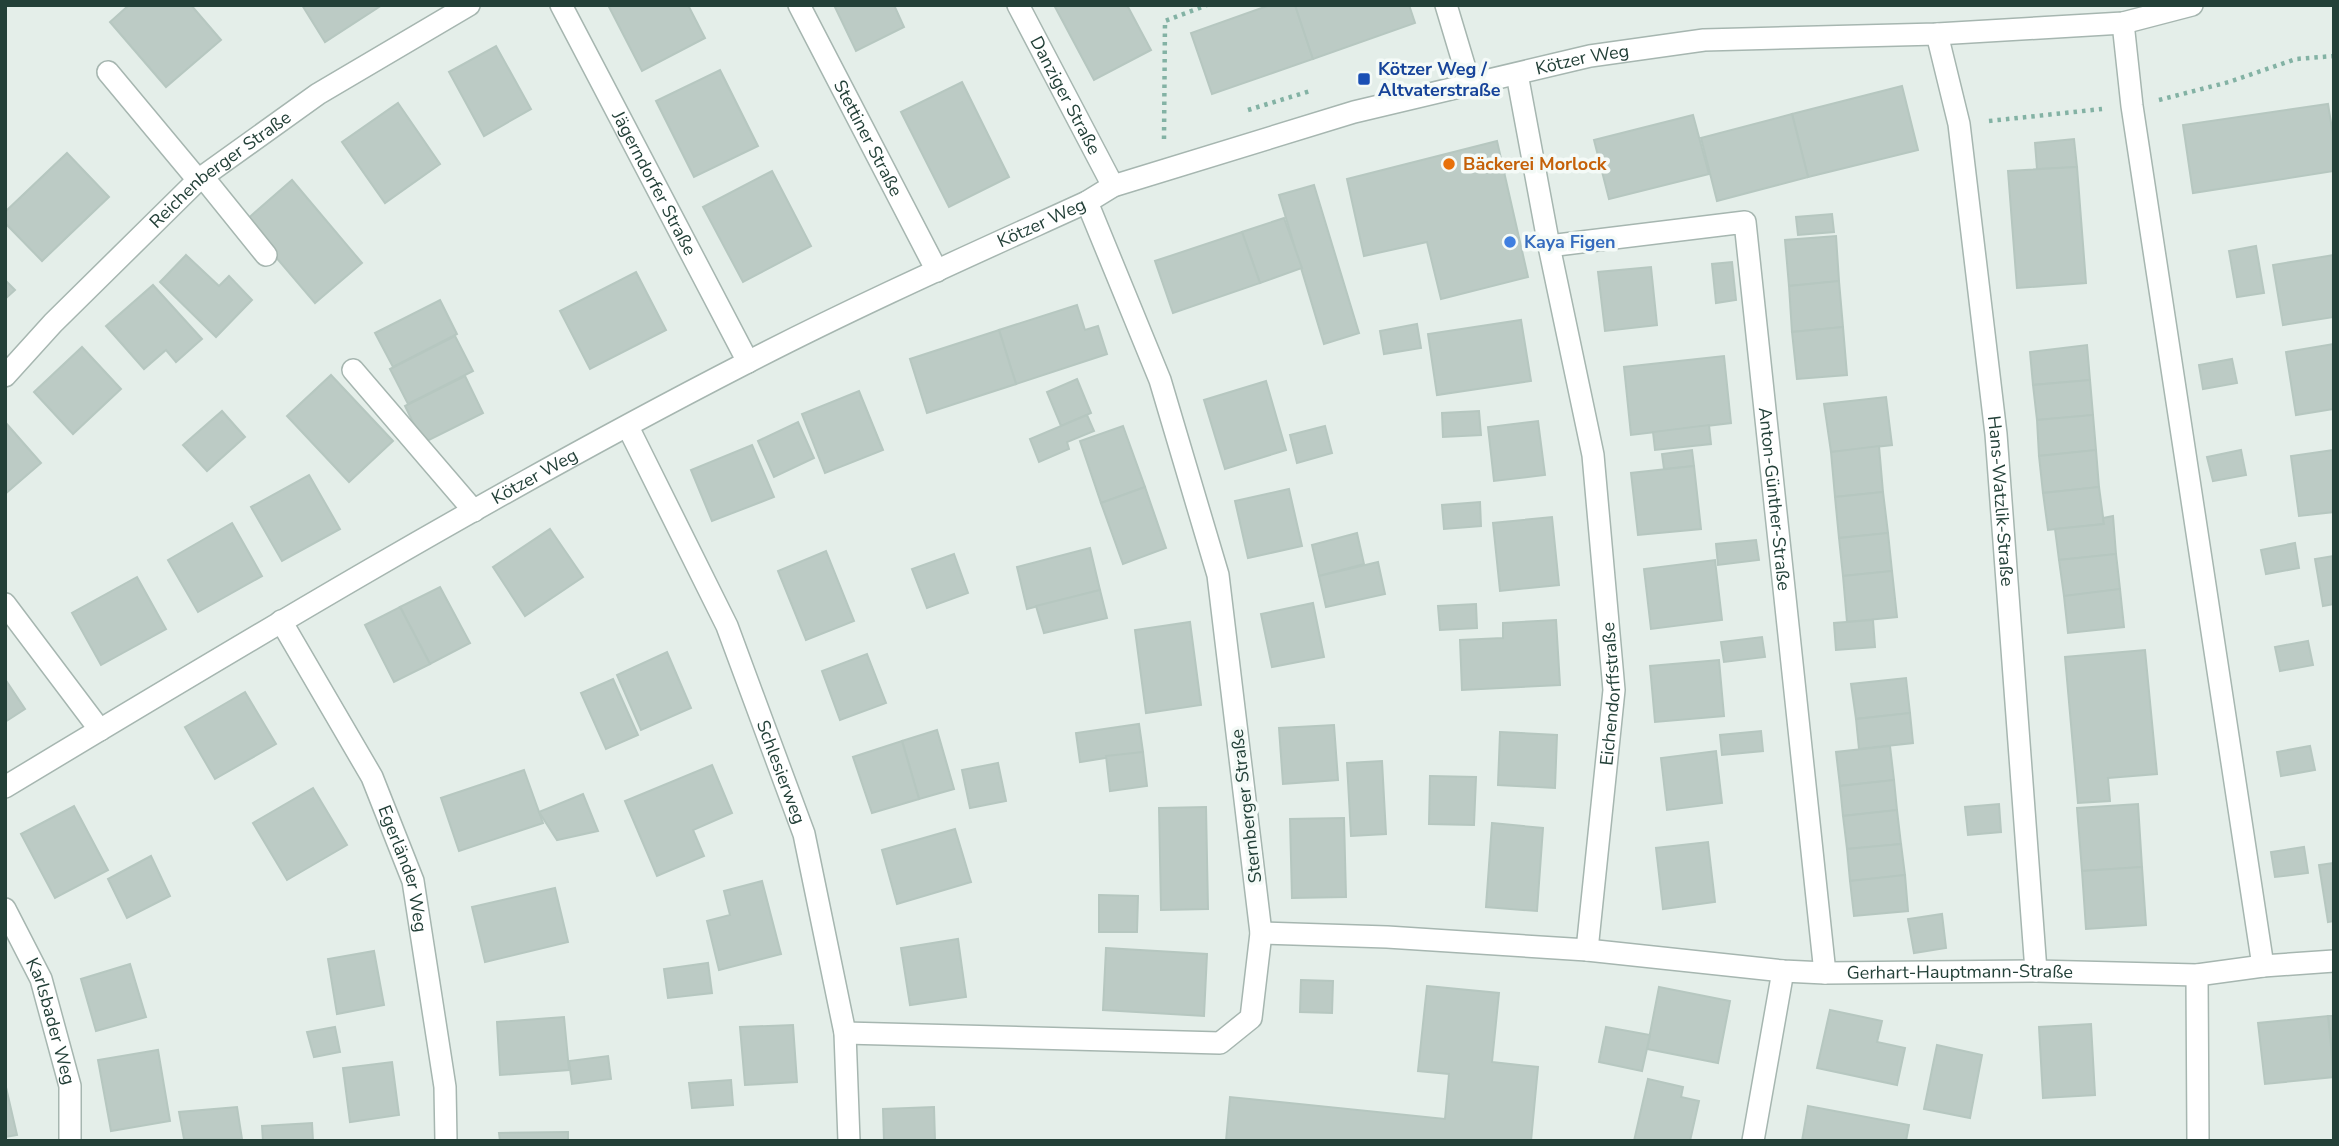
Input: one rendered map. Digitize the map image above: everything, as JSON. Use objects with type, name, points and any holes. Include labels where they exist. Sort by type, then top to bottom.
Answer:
[{"type":"street","name":"Jägerndorfer Straße","points":[[561,5],[748,362]]},
{"type":"street","name":"Stettiner Straße","points":[[799,5],[937,271]]},
{"type":"street","name":"Danziger Straße","points":[[1018,5],[1113,186]]},
{"type":"street","points":[[1446,5],[1471,85]]},
{"type":"street","name":"Kötzer Weg","points":[[5,787],[281,621],[628,426],[748,362],[1087,202],[1113,186],[1354,112],[1590,56],[1704,40],[1937,34],[2123,23],[2192,5]]},
{"type":"street","name":"Reichenberger Straße","points":[[5,376],[60,316],[200,178],[318,94],[462,7]]},
{"type":"street","points":[[2123,23],[2136,134],[2263,966]]},
{"type":"street","name":"Hans-Watzlik-Straße","points":[[1937,34],[1959,124],[1996,434],[2036,971]]},
{"type":"street","points":[[108,72],[266,255]]},
{"type":"street","name":"Eichendorffstraße","points":[[1517,74],[1549,246],[1593,455],[1614,691],[1587,950]]},
{"type":"street","name":"Sternberger Straße","points":[[845,1033],[1220,1043],[1251,1018],[1261,933],[1218,575],[1160,380],[1087,202]]},
{"type":"street","name":"Anton-Günther-Straße","points":[[1549,246],[1745,222],[1825,973]]},
{"type":"street","points":[[353,370],[474,511]]},
{"type":"street","name":"Schlesierweg","points":[[628,426],[727,626],[804,834],[845,1033],[849,1141]]},
{"type":"street","points":[[5,604],[100,730]]},
{"type":"street","name":"Egerländer Weg","points":[[281,621],[372,777],[413,881],[445,1087],[446,1141]]},
{"type":"street","name":"Karlsbader Weg","points":[[5,909],[41,978],[69,1086],[71,1141]]},
{"type":"street","points":[[1261,933],[1387,937],[1587,950]]},
{"type":"street","name":"Gerhart-Hauptmann-Straße","points":[[1587,950],[1825,973],[2036,971],[2197,975],[2263,966],[2334,961]]},
{"type":"street","points":[[1753,1141],[1783,971]]},
{"type":"street","points":[[2197,975],[2198,1141]]},
{"type":"path","points":[[1163,171],[1165,21],[1207,5]]},
{"type":"building","points":[[129,5],[191,5],[221,40],[166,87],[110,22]]},
{"type":"building","points":[[302,5],[382,5],[325,42]]},
{"type":"building","points":[[608,5],[688,5],[705,38],[642,71]]},
{"type":"building","points":[[834,5],[894,5],[904,27],[856,51]]},
{"type":"building","points":[[1054,5],[1127,5],[1151,50],[1094,80]]},
{"type":"building","points":[[1270,5],[1295,5],[1313,59],[1212,94],[1191,33]]},
{"type":"building","points":[[1295,5],[1409,5],[1415,23],[1313,59]]},
{"type":"building","points":[[496,46],[531,109],[484,136],[449,72]]},
{"type":"building","points":[[720,70],[758,146],[694,177],[656,101]]},
{"type":"building","points":[[962,82],[1009,177],[949,207],[901,112]]},
{"type":"building","points":[[1902,86],[1918,150],[1808,177],[1792,114]]},
{"type":"building","points":[[398,103],[440,164],[385,203],[342,142]]},
{"type":"building","points":[[2328,104],[2334,141],[2334,171],[2193,193],[2183,125]]},
{"type":"building","points":[[1792,114],[1808,177],[1717,201],[1701,138]]},
{"type":"building","points":[[1693,115],[1709,174],[1609,199],[1594,140]]},
{"type":"building","points":[[2074,139],[2077,167],[2037,169],[2035,143]]},
{"type":"building","points":[[1497,141],[1528,277],[1441,299],[1427,242],[1364,256],[1347,179]]},
{"type":"building","points":[[67,153],[109,197],[42,261],[5,223],[5,212]]},
{"type":"building","points":[[2077,167],[2086,283],[2017,288],[2008,171]]},
{"type":"building","points":[[772,171],[811,246],[743,282],[703,207]]},
{"type":"building","points":[[292,180],[362,263],[315,303],[245,221]]},
{"type":"building","points":[[1314,185],[1359,333],[1324,344],[1279,195]]},
{"type":"building","points":[[1832,214],[1834,232],[1798,235],[1796,217]]},
{"type":"building","points":[[1284,218],[1302,268],[1260,283],[1242,232]]},
{"type":"building","points":[[1242,232],[1260,283],[1173,313],[1155,261]]},
{"type":"building","points":[[1836,236],[1839,281],[1789,286],[1785,240]]},
{"type":"building","points":[[2256,246],[2264,293],[2237,297],[2229,251]]},
{"type":"building","points":[[186,255],[219,286],[229,276],[252,300],[216,337],[160,282]]},
{"type":"building","points":[[2334,255],[2334,317],[2283,325],[2273,265]]},
{"type":"building","points":[[1732,262],[1736,300],[1716,303],[1712,264]]},
{"type":"building","points":[[1651,267],[1657,325],[1605,331],[1598,272]]},
{"type":"building","points":[[636,272],[666,330],[590,369],[560,311]]},
{"type":"building","points":[[5,280],[15,290],[5,299]]},
{"type":"building","points":[[1839,281],[1843,327],[1792,332],[1789,286]]},
{"type":"building","points":[[153,285],[202,339],[176,362],[166,350],[144,369],[106,326]]},
{"type":"building","points":[[440,300],[457,334],[393,367],[375,333]]},
{"type":"building","points":[[1077,305],[1085,330],[1098,326],[1107,354],[1016,384],[999,330]]},
{"type":"building","points":[[1521,320],[1531,381],[1437,395],[1428,334]]},
{"type":"building","points":[[1417,324],[1421,348],[1384,354],[1380,331]]},
{"type":"building","points":[[1843,327],[1847,375],[1797,379],[1792,332]]},
{"type":"building","points":[[999,330],[1016,384],[927,413],[910,359]]},
{"type":"building","points":[[455,336],[473,371],[408,404],[390,369]]},
{"type":"building","points":[[2334,344],[2334,409],[2296,415],[2286,352]]},
{"type":"building","points":[[2087,345],[2090,380],[2033,385],[2030,352]]},
{"type":"building","points":[[82,347],[121,389],[73,434],[34,392]]},
{"type":"building","points":[[1724,356],[1731,423],[1631,435],[1624,367]]},
{"type":"building","points":[[2232,359],[2237,383],[2203,389],[2199,365]]},
{"type":"building","points":[[331,375],[393,441],[349,482],[287,416]]},
{"type":"building","points":[[465,376],[483,413],[423,443],[405,406]]},
{"type":"building","points":[[1077,379],[1091,413],[1061,426],[1047,392]]},
{"type":"building","points":[[2090,380],[2093,415],[2037,420],[2033,385]]},
{"type":"building","points":[[1266,381],[1286,450],[1225,469],[1204,400]]},
{"type":"building","points":[[859,391],[883,450],[825,473],[802,414]]},
{"type":"building","points":[[1886,397],[1892,445],[1831,452],[1824,404]]},
{"type":"building","points":[[222,411],[245,437],[207,471],[183,445]]},
{"type":"building","points":[[1479,411],[1481,435],[1443,437],[1442,413]]},
{"type":"building","points":[[1087,415],[1094,431],[1067,442],[1069,449],[1039,462],[1030,439]]},
{"type":"building","points":[[2093,415],[2096,450],[2039,456],[2037,420]]},
{"type":"building","points":[[1538,421],[1545,475],[1494,481],[1488,427]]},
{"type":"building","points":[[5,422],[41,463],[5,494]]},
{"type":"building","points":[[798,422],[814,458],[774,477],[758,441]]},
{"type":"building","points":[[1709,425],[1711,444],[1655,450],[1653,432]]},
{"type":"building","points":[[1123,426],[1145,487],[1101,503],[1080,441]]},
{"type":"building","points":[[1325,426],[1332,453],[1297,463],[1290,435]]},
{"type":"building","points":[[752,445],[774,497],[712,521],[691,470]]},
{"type":"building","points":[[1879,446],[1883,492],[1835,497],[1831,452]]},
{"type":"building","points":[[1692,450],[1694,466],[1664,469],[1662,454]]},
{"type":"building","points":[[2096,450],[2099,487],[2043,493],[2039,456]]},
{"type":"building","points":[[2241,450],[2246,475],[2213,481],[2207,457]]},
{"type":"building","points":[[2334,450],[2334,512],[2299,516],[2291,456]]},
{"type":"building","points":[[1694,466],[1701,529],[1638,535],[1631,473]]},
{"type":"building","points":[[309,475],[340,529],[282,561],[251,507]]},
{"type":"building","points":[[1145,487],[1166,548],[1123,564],[1101,503]]},
{"type":"building","points":[[2099,487],[2104,524],[2048,530],[2043,493]]},
{"type":"building","points":[[1289,489],[1302,546],[1248,558],[1235,501]]},
{"type":"building","points":[[1883,492],[1888,533],[1839,538],[1835,497]]},
{"type":"building","points":[[1480,502],[1481,526],[1444,529],[1442,505]]},
{"type":"building","points":[[2113,516],[2116,554],[2059,560],[2055,529],[2104,524],[2103,518]]},
{"type":"building","points":[[1552,517],[1559,585],[1500,591],[1493,523]]},
{"type":"building","points":[[232,523],[262,576],[198,612],[168,560]]},
{"type":"building","points":[[550,529],[583,577],[525,616],[493,567]]},
{"type":"building","points":[[1357,533],[1364,564],[1319,576],[1312,545]]},
{"type":"building","points":[[1888,533],[1892,571],[1843,576],[1839,538]]},
{"type":"building","points":[[1756,540],[1759,560],[1718,565],[1716,544]]},
{"type":"building","points":[[2295,543],[2299,568],[2266,574],[2261,550]]},
{"type":"building","points":[[1090,548],[1100,590],[1027,609],[1017,567]]},
{"type":"building","points":[[826,551],[854,621],[806,640],[778,571]]},
{"type":"building","points":[[954,554],[968,593],[927,608],[912,569]]},
{"type":"building","points":[[2116,554],[2120,589],[2064,596],[2059,560]]},
{"type":"building","points":[[2334,556],[2334,604],[2323,606],[2315,559]]},
{"type":"building","points":[[1715,560],[1722,620],[1651,629],[1644,569]]},
{"type":"building","points":[[1378,562],[1385,594],[1326,607],[1319,576]]},
{"type":"building","points":[[1892,571],[1897,617],[1847,622],[1843,576]]},
{"type":"building","points":[[137,577],[166,629],[101,665],[72,613]]},
{"type":"building","points":[[440,587],[470,643],[430,664],[400,607]]},
{"type":"building","points":[[2120,589],[2124,627],[2068,633],[2064,596]]},
{"type":"building","points":[[1100,590],[1107,618],[1044,633],[1036,606]]},
{"type":"building","points":[[1313,603],[1324,657],[1272,667],[1261,614]]},
{"type":"building","points":[[1476,604],[1477,628],[1440,630],[1438,606]]},
{"type":"building","points":[[400,607],[430,664],[394,682],[365,625]]},
{"type":"building","points":[[1556,620],[1560,685],[1462,690],[1460,640],[1503,638],[1503,623]]},
{"type":"building","points":[[1873,620],[1875,647],[1836,650],[1834,623]]},
{"type":"building","points":[[1190,622],[1201,705],[1146,713],[1135,630]]},
{"type":"building","points":[[1762,637],[1765,657],[1724,662],[1721,642]]},
{"type":"building","points":[[2308,641],[2313,665],[2280,671],[2275,647]]},
{"type":"building","points":[[2145,650],[2157,774],[2108,778],[2110,801],[2078,803],[2065,657]]},
{"type":"building","points":[[667,652],[691,708],[641,730],[617,675]]},
{"type":"building","points":[[867,654],[886,703],[840,720],[822,671]]},
{"type":"building","points":[[1719,660],[1724,716],[1655,722],[1650,666]]},
{"type":"building","points":[[1906,678],[1910,713],[1856,719],[1851,684]]},
{"type":"building","points":[[5,679],[25,709],[5,722]]},
{"type":"building","points":[[613,679],[638,735],[606,749],[581,693]]},
{"type":"building","points":[[245,692],[276,744],[215,779],[185,727]]},
{"type":"building","points":[[1910,713],[1913,743],[1859,749],[1856,719]]},
{"type":"building","points":[[1139,724],[1143,752],[1080,762],[1076,733]]},
{"type":"building","points":[[1334,725],[1338,780],[1283,784],[1279,728]]},
{"type":"building","points":[[937,730],[954,789],[919,799],[902,741]]},
{"type":"building","points":[[1761,731],[1763,751],[1722,755],[1720,735]]},
{"type":"building","points":[[1500,732],[1557,735],[1555,788],[1498,785]]},
{"type":"building","points":[[902,741],[919,799],[872,813],[853,757]]},
{"type":"building","points":[[1890,746],[1894,780],[1840,786],[1836,752]]},
{"type":"building","points":[[2310,746],[2315,770],[2281,776],[2277,752]]},
{"type":"building","points":[[1716,751],[1722,803],[1667,810],[1661,758]]},
{"type":"building","points":[[1143,752],[1147,786],[1110,791],[1106,756]]},
{"type":"building","points":[[1382,761],[1386,834],[1351,836],[1347,763]]},
{"type":"building","points":[[998,763],[1006,801],[970,808],[962,770]]},
{"type":"building","points":[[712,765],[732,813],[693,830],[704,856],[657,876],[625,801]]},
{"type":"building","points":[[524,770],[543,823],[459,851],[441,798]]},
{"type":"building","points":[[1430,776],[1476,777],[1474,825],[1429,824]]},
{"type":"building","points":[[1894,780],[1897,810],[1843,816],[1840,786]]},
{"type":"building","points":[[313,788],[347,845],[287,880],[253,823]]},
{"type":"building","points":[[583,794],[598,831],[557,840],[539,812]]},
{"type":"building","points":[[1999,804],[2001,832],[1968,835],[1965,807]]},
{"type":"building","points":[[2138,804],[2142,867],[2082,871],[2077,808]]},
{"type":"building","points":[[74,806],[108,870],[55,898],[21,834]]},
{"type":"building","points":[[1206,807],[1208,909],[1161,910],[1159,808]]},
{"type":"building","points":[[1897,810],[1901,844],[1847,849],[1843,816]]},
{"type":"building","points":[[1344,818],[1346,897],[1292,898],[1290,819]]},
{"type":"building","points":[[1492,823],[1543,828],[1537,911],[1486,907]]},
{"type":"building","points":[[955,829],[971,882],[897,904],[882,850]]},
{"type":"building","points":[[1708,842],[1715,902],[1663,909],[1656,848]]},
{"type":"building","points":[[1901,844],[1905,875],[1850,881],[1847,849]]},
{"type":"building","points":[[2304,847],[2308,873],[2275,877],[2271,852]]},
{"type":"building","points":[[151,856],[170,896],[127,918],[108,879]]},
{"type":"building","points":[[2334,863],[2334,921],[2328,922],[2319,865]]},
{"type":"building","points":[[2142,867],[2146,925],[2086,929],[2082,871]]},
{"type":"building","points":[[1905,875],[1908,911],[1854,916],[1850,881]]},
{"type":"building","points":[[762,881],[781,954],[719,970],[707,921],[730,915],[724,891]]},
{"type":"building","points":[[555,888],[568,942],[485,962],[472,907]]},
{"type":"building","points":[[1099,895],[1138,896],[1137,932],[1099,932]]},
{"type":"building","points":[[1942,914],[1946,948],[1914,953],[1908,919]]},
{"type":"building","points":[[958,939],[966,997],[910,1005],[901,948]]},
{"type":"building","points":[[1106,948],[1207,954],[1204,1016],[1103,1010]]},
{"type":"building","points":[[374,951],[384,1005],[337,1014],[328,959]]},
{"type":"building","points":[[708,963],[712,993],[668,998],[664,969]]},
{"type":"building","points":[[130,964],[146,1017],[96,1031],[81,979]]},
{"type":"building","points":[[1301,980],[1333,981],[1332,1013],[1300,1012]]},
{"type":"building","points":[[1427,986],[1499,993],[1492,1062],[1538,1067],[1531,1141],[1226,1141],[1230,1097],[1445,1119],[1449,1074],[1418,1071]]},
{"type":"building","points":[[1659,987],[1730,1001],[1718,1063],[1647,1049]]},
{"type":"building","points":[[1830,1010],[1882,1021],[1877,1042],[1905,1048],[1897,1085],[1817,1068]]},
{"type":"building","points":[[2328,1016],[2334,1016],[2334,1053],[2332,1053]]},
{"type":"building","points":[[2328,1016],[2334,1077],[2265,1084],[2258,1023]]},
{"type":"building","points":[[564,1017],[569,1070],[500,1075],[497,1022]]},
{"type":"building","points":[[2091,1024],[2095,1095],[2043,1098],[2039,1027]]},
{"type":"building","points":[[793,1025],[797,1082],[745,1085],[740,1027]]},
{"type":"building","points":[[335,1027],[340,1052],[314,1057],[307,1032]]},
{"type":"building","points":[[1606,1027],[1650,1035],[1642,1071],[1599,1062]]},
{"type":"building","points":[[1937,1045],[1982,1055],[1970,1118],[1924,1109]]},
{"type":"building","points":[[158,1050],[170,1121],[111,1131],[98,1060]]},
{"type":"building","points":[[608,1056],[611,1079],[572,1084],[569,1061]]},
{"type":"building","points":[[392,1062],[399,1115],[350,1122],[343,1068]]},
{"type":"building","points":[[1648,1079],[1683,1087],[1681,1097],[1699,1101],[1690,1141],[1634,1141]]},
{"type":"building","points":[[731,1080],[733,1105],[692,1108],[689,1083]]},
{"type":"building","points":[[5,1083],[17,1135],[5,1137]]},
{"type":"building","points":[[1808,1106],[1909,1125],[1906,1141],[1802,1141]]},
{"type":"building","points":[[237,1107],[242,1139],[184,1139],[179,1112]]},
{"type":"building","points":[[934,1107],[935,1141],[884,1141],[883,1109]]},
{"type":"building","points":[[312,1123],[313,1141],[263,1141],[262,1126]]},
{"type":"building","points":[[568,1132],[568,1141],[500,1141],[499,1133]]},
{"type":"place","name":"Kötzer Weg / Altvaterstraße","points":[[1364,79]]},
{"type":"place","name":"Bäckerei Morlock","points":[[1449,164]]},
{"type":"place","name":"Kaya Figen","points":[[1510,242]]}]
